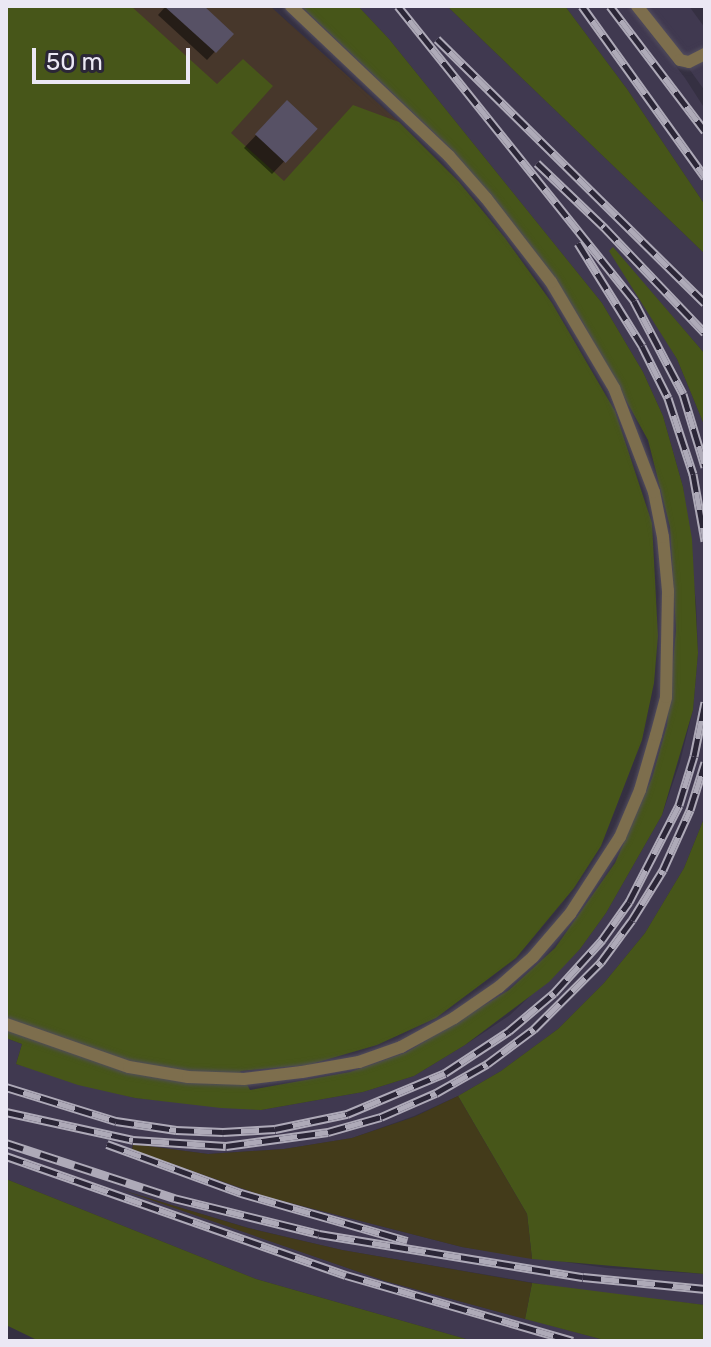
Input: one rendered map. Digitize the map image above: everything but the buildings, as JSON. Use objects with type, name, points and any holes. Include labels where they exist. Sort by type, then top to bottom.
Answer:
[{"type":"lane","points":[[6,1024],[129,1067],[188,1077],[244,1079],[302,1072],[359,1062],[401,1047],[454,1018],[499,987],[533,957],[570,914],[620,837],[640,790],[656,735],[666,682],[668,591],[663,537],[654,492],[614,388],[551,282],[486,198],[449,156],[291,6]]},
{"type":"lane","points":[[637,6],[680,60],[689,62],[705,54]]},
{"type":"shaded area","points":[[119,6],[270,6],[399,122],[459,182],[293,217]]},
{"type":"shaded area","points":[[358,6],[447,6],[705,254],[705,354],[613,248],[677,359],[705,427],[705,816],[684,868],[645,933],[604,983],[558,1029],[501,1071],[458,1096],[352,1138],[284,1149],[208,1154],[133,1144],[132,1149],[267,1197],[462,1247],[607,1268],[705,1274],[705,1305],[575,1290],[342,1250],[249,1228],[144,1197],[385,1281],[608,1341],[473,1341],[256,1279],[6,1179],[6,1038],[22,1044],[16,1064],[135,1098],[261,1110],[363,1092],[414,1076],[465,1045],[510,1015],[580,949],[606,913],[662,815],[680,762],[693,710],[698,653],[696,603],[683,487],[663,416],[643,372],[602,303],[389,39]]},
{"type":"shaded area","points":[[565,6],[629,6],[685,78],[705,109],[705,205],[627,89]]},
{"type":"shaded area","points":[[644,6],[689,6],[705,28],[705,91]]},
{"type":"green space","points":[[6,6],[131,6],[217,84],[243,59],[273,86],[231,133],[284,181],[353,105],[399,122],[459,182],[552,303],[615,411],[652,523],[658,636],[654,683],[642,740],[601,846],[574,888],[516,958],[436,1018],[377,1045],[308,1065],[240,1071],[250,1090],[350,1072],[407,1052],[509,990],[555,948],[615,863],[652,778],[667,725],[676,630],[670,527],[648,440],[582,321],[541,260],[450,148],[301,6],[358,6],[389,39],[602,303],[643,372],[663,416],[683,487],[692,539],[698,653],[693,710],[662,815],[606,913],[580,949],[549,982],[465,1045],[414,1076],[363,1092],[261,1110],[221,1108],[135,1098],[78,1085],[16,1064],[22,1044],[6,1038]]},
{"type":"green space","points":[[447,6],[565,6],[627,89],[705,205],[705,254]]},
{"type":"green space","points":[[613,247],[705,354],[705,427],[677,359],[609,251]]},
{"type":"green space","points":[[705,816],[705,1274],[532,1259],[527,1214],[458,1096],[501,1071],[558,1029],[604,983],[645,933],[684,868]]},
{"type":"green space","points":[[6,1179],[256,1279],[473,1341],[39,1341],[6,1325]]},
{"type":"green space","points":[[532,1283],[705,1305],[705,1341],[608,1341],[525,1319]]},
{"type":"sand","points":[[458,1096],[527,1214],[532,1259],[462,1247],[267,1197],[132,1150],[133,1144],[208,1154],[284,1149],[352,1138],[414,1117]]},
{"type":"sand","points":[[122,1190],[248,1228],[342,1250],[532,1283],[525,1319],[385,1281]]},
{"type":"railway","points":[[398,6],[634,301],[683,394],[705,467]]},
{"type":"railway","points":[[582,6],[705,177]]},
{"type":"railway","points":[[610,6],[705,131]]},
{"type":"railway","points":[[437,39],[705,303]]},
{"type":"railway","points":[[537,163],[604,227],[705,333]]},
{"type":"railway","points":[[578,243],[642,346],[668,398],[693,474],[705,541]]},
{"type":"railway","points":[[6,1087],[116,1121],[176,1130],[223,1132],[275,1129],[347,1114],[445,1073],[509,1031],[554,993],[602,940],[629,902],[679,805],[694,756],[705,702]]},
{"type":"railway","points":[[6,1112],[133,1140],[226,1146],[328,1132],[381,1117],[436,1093],[487,1064],[534,1029],[601,962],[663,870],[690,810],[705,762]]},
{"type":"railway","points":[[6,1143],[174,1198],[319,1234],[583,1277],[705,1289]]},
{"type":"railway","points":[[107,1144],[241,1193],[407,1241]]},
{"type":"railway","points":[[6,1156],[346,1275],[573,1341]]}]
